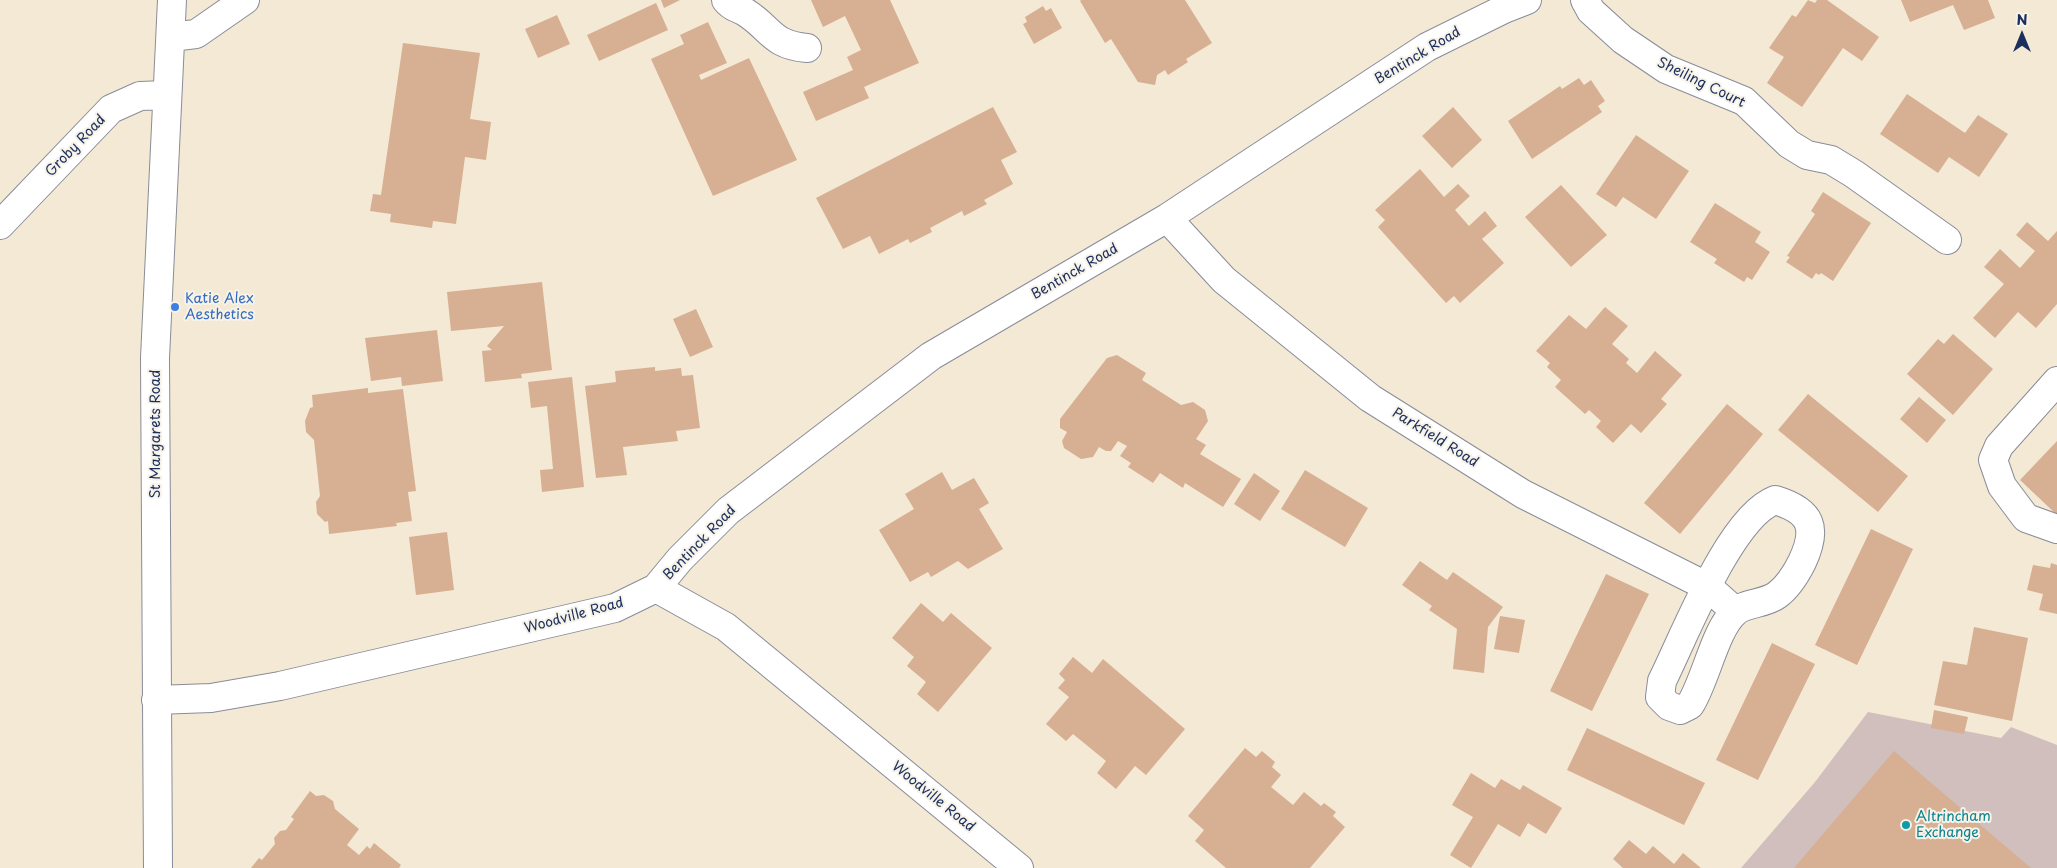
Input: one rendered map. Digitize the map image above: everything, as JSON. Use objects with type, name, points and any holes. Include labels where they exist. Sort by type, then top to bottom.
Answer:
[{"type":"street","name":"St Margarets Road","points":[[158,868],[155,358],[172,0]]},
{"type":"street","points":[[171,37],[196,34],[245,0]]},
{"type":"street","points":[[726,0],[731,6],[745,12],[770,35],[789,47],[807,48]]},
{"type":"street","name":"Bentinck Road","points":[[656,588],[680,559],[728,511],[931,356],[1167,218],[1428,47],[1504,9],[1527,0]]},
{"type":"street","name":"Sheiling Court","points":[[1585,0],[1591,11],[1623,40],[1666,69],[1744,101],[1789,144],[1807,155],[1831,160],[1854,174],[1947,240]]},
{"type":"street","name":"Groby Road","points":[[0,224],[111,110],[140,96],[166,95]]},
{"type":"street","name":"Parkfield Road","points":[[1167,218],[1224,280],[1370,398],[1523,494],[1708,587],[1735,611]]},
{"type":"street","points":[[2057,381],[1999,446],[1993,460],[2002,486],[2026,518],[2057,529]]},
{"type":"street","points":[[1775,500],[1799,510],[1808,520],[1812,532],[1808,549],[1798,571],[1779,594],[1765,603],[1735,611],[1724,626],[1690,704],[1680,710],[1669,706],[1660,697],[1662,681],[1708,587],[1724,553],[1752,514],[1764,504],[1775,500]]},
{"type":"street","name":"Woodville Road","points":[[156,700],[211,698],[280,686],[615,608],[656,588],[726,628],[1019,868]]},
{"type":"shaded area","points":[[1868,712],[2001,738],[2011,727],[2057,745],[2057,868],[1741,868],[1815,782]]},
{"type":"building","points":[[661,0],[680,0],[664,8]]},
{"type":"building","points":[[811,0],[890,0],[919,63],[864,87],[869,98],[816,121],[803,92],[853,70],[847,57],[861,50],[845,16],[823,27]]},
{"type":"building","points":[[1081,0],[1185,0],[1212,43],[1186,59],[1188,62],[1168,75],[1165,70],[1157,75],[1155,85],[1138,82],[1111,39],[1105,43]]},
{"type":"building","points":[[1808,0],[1815,3],[1817,0],[1827,0],[1879,37],[1862,61],[1843,48],[1802,107],[1767,83],[1784,57],[1769,48],[1792,15],[1796,17]]},
{"type":"building","points":[[1901,0],[1988,0],[1995,18],[1964,30],[1953,5],[1910,22]]},
{"type":"building","points":[[656,3],[668,30],[599,61],[587,35]]},
{"type":"building","points":[[1043,6],[1046,11],[1051,8],[1062,28],[1034,44],[1023,24],[1027,22],[1025,17]]},
{"type":"building","points":[[557,15],[570,44],[538,58],[525,29]]},
{"type":"building","points":[[708,22],[727,63],[699,75],[701,80],[749,58],[797,160],[713,196],[651,59],[684,44],[680,35]]},
{"type":"building","points":[[403,43],[480,53],[470,119],[491,122],[486,160],[465,157],[456,224],[433,221],[432,228],[390,222],[391,214],[370,211],[373,194],[381,195]]},
{"type":"building","points":[[1579,78],[1584,85],[1591,80],[1605,101],[1598,106],[1602,112],[1532,159],[1508,121],[1560,86],[1562,89]]},
{"type":"building","points":[[1907,94],[1965,133],[1978,115],[2008,134],[1979,177],[1949,157],[1938,173],[1880,134]]},
{"type":"building","points":[[993,107],[1017,152],[1001,160],[1013,184],[984,200],[987,204],[964,216],[962,211],[930,228],[932,232],[910,243],[908,239],[879,254],[870,236],[843,249],[816,198]]},
{"type":"building","points":[[1453,107],[1482,140],[1452,168],[1422,136]]},
{"type":"building","points":[[1636,135],[1689,171],[1656,219],[1623,197],[1616,207],[1596,194]]},
{"type":"building","points":[[1420,169],[1444,197],[1458,184],[1470,196],[1455,210],[1469,226],[1485,211],[1497,226],[1482,239],[1504,263],[1460,303],[1454,296],[1446,303],[1378,227],[1385,220],[1375,210]]},
{"type":"building","points":[[1561,185],[1607,235],[1571,267],[1525,217]]},
{"type":"building","points":[[1823,192],[1871,223],[1833,281],[1821,273],[1819,275],[1816,273],[1812,279],[1786,262],[1790,257],[1787,256],[1815,214],[1811,211]]},
{"type":"building","points":[[1715,203],[1761,232],[1755,242],[1770,252],[1752,280],[1747,277],[1744,282],[1714,263],[1717,259],[1690,242]]},
{"type":"building","points":[[2027,222],[2048,241],[2057,231],[2057,304],[2036,328],[2018,312],[1995,338],[1973,318],[2004,284],[1984,267],[2000,249],[2020,268],[2035,251],[2016,235]]},
{"type":"building","points":[[542,282],[552,370],[521,374],[522,378],[485,382],[482,351],[492,350],[487,346],[504,326],[451,331],[447,292]]},
{"type":"building","points":[[1605,307],[1628,326],[1612,344],[1629,359],[1626,363],[1637,373],[1655,351],[1682,375],[1661,399],[1667,404],[1641,433],[1631,424],[1613,443],[1596,427],[1601,421],[1589,410],[1585,414],[1555,387],[1561,380],[1547,367],[1550,363],[1536,351],[1569,315],[1586,329]]},
{"type":"building","points":[[696,309],[713,347],[690,357],[673,319]]},
{"type":"building","points":[[437,330],[443,381],[402,386],[401,377],[371,381],[365,338]]},
{"type":"building","points":[[1953,334],[1993,369],[1953,415],[1907,374],[1938,339],[1944,344]]},
{"type":"building","points":[[1117,355],[1146,373],[1142,380],[1181,405],[1193,402],[1205,410],[1208,421],[1196,439],[1206,445],[1200,454],[1241,479],[1223,507],[1185,483],[1183,488],[1160,473],[1153,483],[1128,467],[1131,463],[1120,456],[1127,446],[1118,441],[1111,451],[1106,451],[1099,447],[1093,457],[1081,459],[1064,448],[1062,441],[1067,432],[1060,428],[1060,419],[1107,358]]},
{"type":"building","points":[[655,367],[655,371],[681,368],[682,376],[693,375],[700,428],[676,431],[678,441],[623,447],[627,475],[596,478],[585,386],[616,382],[615,371]]},
{"type":"building","points":[[572,377],[584,487],[542,492],[540,470],[553,469],[547,406],[531,408],[528,382]]},
{"type":"building","points":[[368,388],[368,393],[403,389],[416,491],[408,492],[412,521],[396,523],[397,526],[329,534],[328,521],[325,522],[317,514],[316,502],[320,496],[314,440],[306,432],[305,421],[310,408],[313,407],[312,395]]},
{"type":"building","points":[[1808,394],[1908,476],[1878,512],[1778,430]]},
{"type":"building","points":[[1919,397],[1946,420],[1927,443],[1900,419]]},
{"type":"building","points":[[1727,404],[1763,434],[1680,534],[1644,503]]},
{"type":"building","points":[[2057,441],[2057,515],[2020,480]]},
{"type":"building","points":[[1305,470],[1368,508],[1345,547],[1281,509]]},
{"type":"building","points":[[942,472],[952,490],[974,478],[989,503],[979,509],[1003,549],[968,569],[958,561],[931,577],[928,572],[910,582],[879,530],[914,509],[905,494]]},
{"type":"building","points":[[1254,473],[1280,491],[1260,521],[1234,504]]},
{"type":"building","points":[[1871,529],[1913,549],[1857,665],[1815,645]]},
{"type":"building","points":[[447,532],[454,590],[416,595],[409,537]]},
{"type":"building","points":[[1420,561],[1447,580],[1453,572],[1503,607],[1488,627],[1484,673],[1453,669],[1457,629],[1429,610],[1432,606],[1402,585]]},
{"type":"building","points":[[2051,563],[2057,565],[2057,614],[2039,610],[2043,594],[2027,590],[2033,565],[2050,568]]},
{"type":"building","points":[[1606,574],[1649,594],[1592,711],[1550,691]]},
{"type":"building","points":[[921,603],[943,622],[951,613],[992,648],[938,712],[917,694],[926,682],[907,666],[914,657],[892,638]]},
{"type":"building","points":[[1500,616],[1525,620],[1519,653],[1494,649]]},
{"type":"building","points":[[1974,627],[2028,638],[2012,721],[1934,705],[1943,661],[1967,665]]},
{"type":"building","points":[[1772,643],[1815,664],[1758,780],[1716,760]]},
{"type":"building","points":[[1073,657],[1092,673],[1103,659],[1185,729],[1146,775],[1135,766],[1116,789],[1097,773],[1106,761],[1073,734],[1066,741],[1046,724],[1069,697],[1058,688],[1065,680],[1059,674]]},
{"type":"building","points":[[1934,710],[1968,717],[1964,734],[1931,728]]},
{"type":"building","points":[[1587,728],[1705,783],[1684,825],[1567,770]]},
{"type":"building","points":[[1245,748],[1256,757],[1262,751],[1275,762],[1272,767],[1281,775],[1271,787],[1293,805],[1304,792],[1321,806],[1324,803],[1336,812],[1333,816],[1345,827],[1310,868],[1226,868],[1195,841],[1204,830],[1188,816]]},
{"type":"building","name":"Altrincham Exchange","points":[[1894,751],[1930,782],[2031,868],[1794,868]]},
{"type":"building","points":[[1471,773],[1495,788],[1501,779],[1520,790],[1523,785],[1562,808],[1546,834],[1528,823],[1520,837],[1498,824],[1471,868],[1450,855],[1473,817],[1452,805]]},
{"type":"building","points":[[310,791],[316,796],[324,795],[333,801],[335,809],[359,829],[347,845],[359,855],[367,846],[370,849],[374,843],[401,865],[399,868],[251,868],[259,858],[262,860],[275,844],[274,838],[280,831],[286,830],[294,819],[291,817]]},
{"type":"building","points":[[1629,840],[1646,854],[1653,846],[1674,864],[1683,853],[1701,868],[1623,868],[1613,859]]},
{"type":"place","name":"Katie Alex Aesthetics","points":[[175,307]]},
{"type":"place","name":"Altrincham Exchange","points":[[1906,825]]}]
